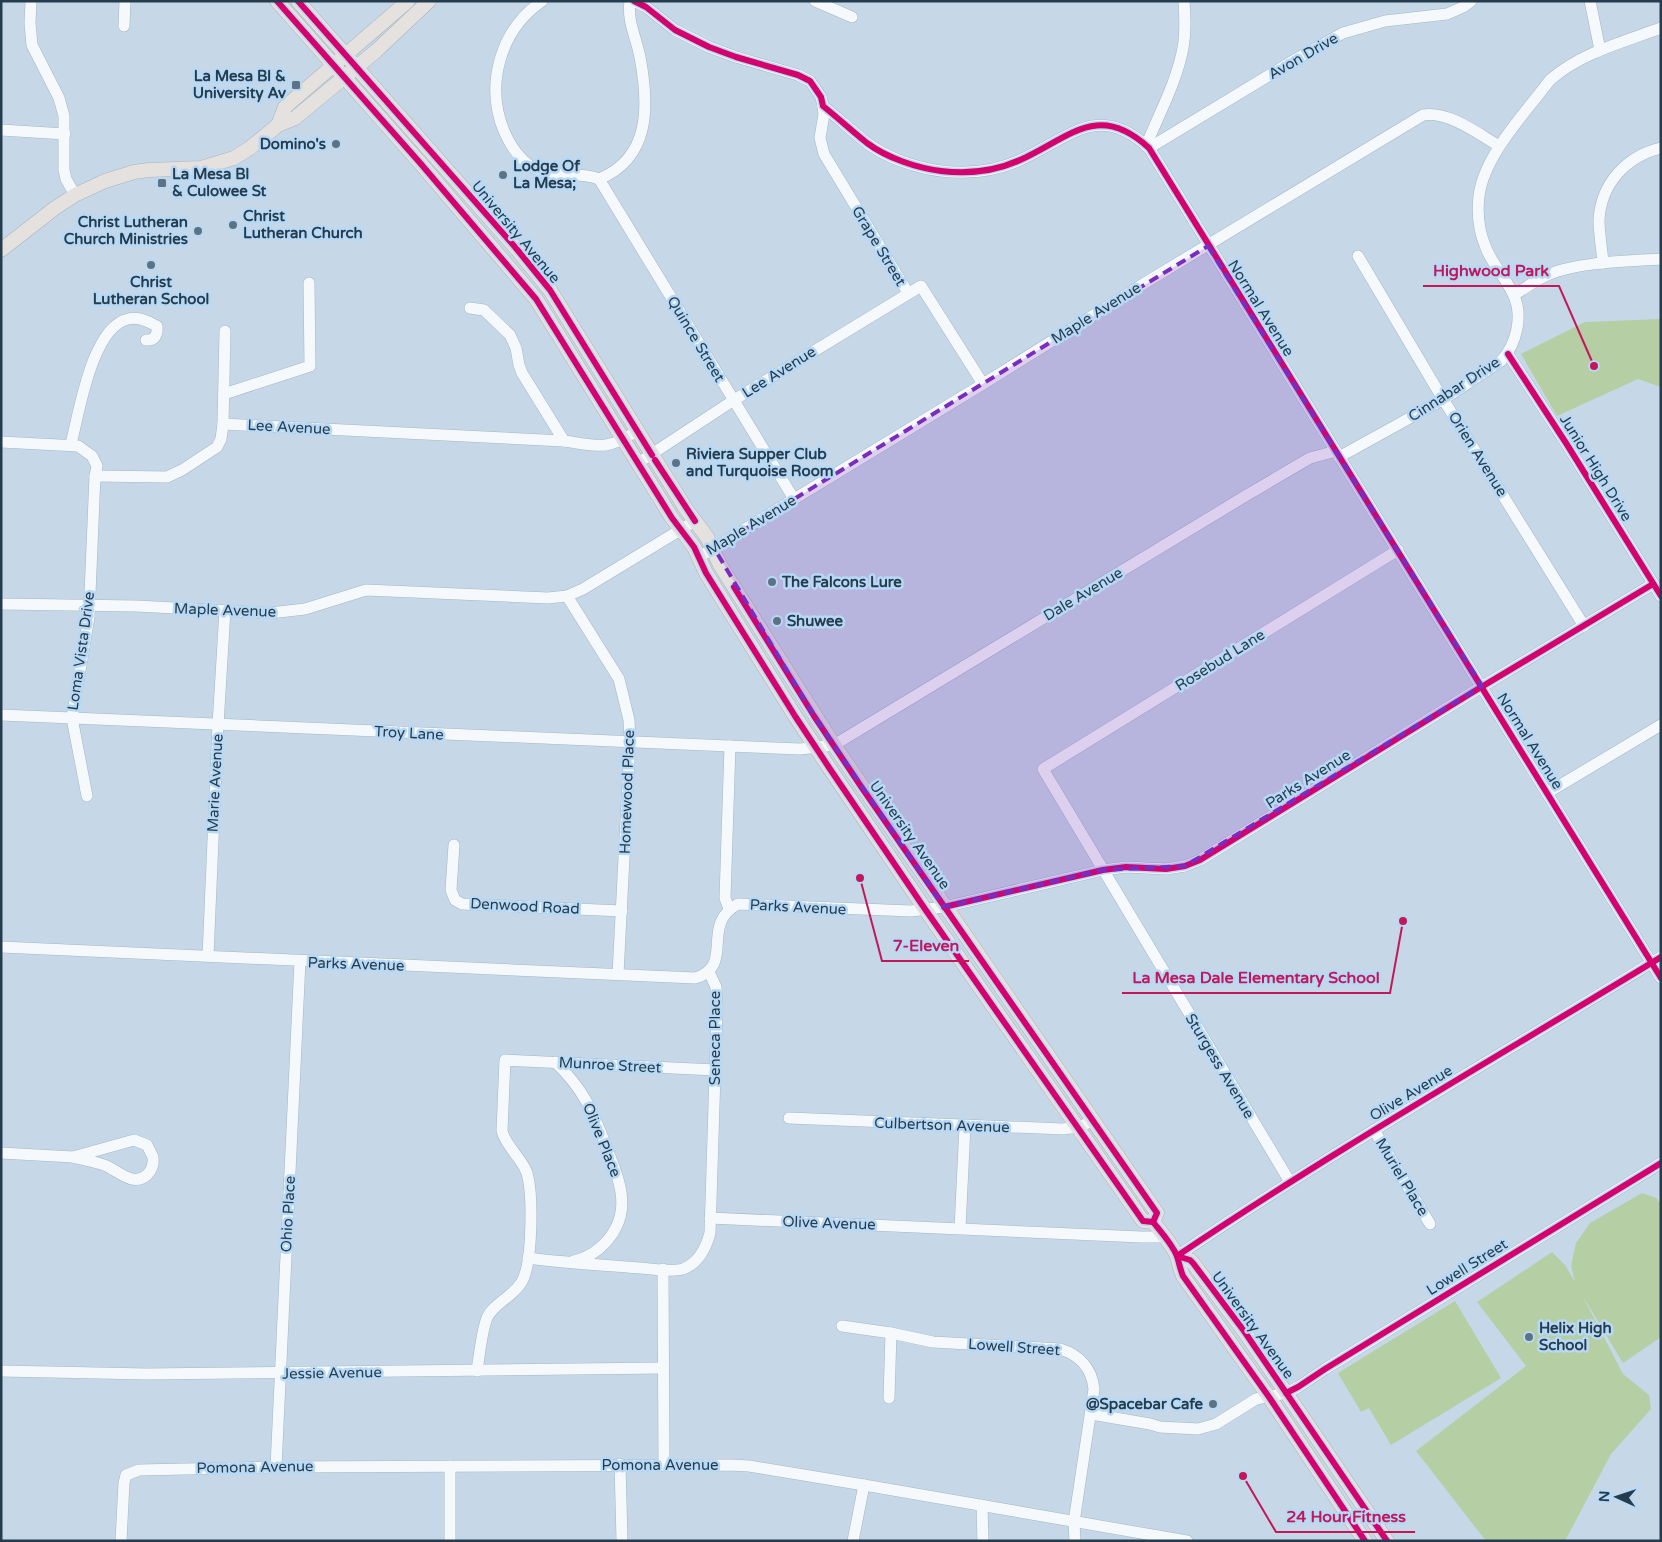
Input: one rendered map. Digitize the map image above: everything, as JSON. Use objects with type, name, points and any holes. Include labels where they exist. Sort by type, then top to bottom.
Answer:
[{"type":"main road","name":"University Avenue","points":[[277,1],[421,164],[536,299],[672,518],[694,547],[732,615],[816,748],[925,909],[1143,1221],[1153,1222],[1164,1237],[1177,1256],[1179,1269],[1183,1276],[1269,1397],[1365,1541]]},
{"type":"main road","name":"University Avenue","points":[[298,1],[515,247],[550,290],[652,455],[714,548],[720,565],[834,746],[1157,1213],[1153,1222]]},
{"type":"main road","points":[[278,125],[285,107],[408,1]]},
{"type":"main road","points":[[1,250],[55,208],[75,195],[105,181],[134,172],[201,168],[234,158],[250,148],[278,125],[295,118],[356,68],[429,1]]},
{"type":"main road","name":"University Avenue","points":[[1177,1256],[1190,1260],[1193,1263],[1244,1331],[1387,1541]]},
{"type":"street","points":[[31,1],[32,45],[59,98],[64,116],[64,170],[75,195]]},
{"type":"street","points":[[124,26],[125,1]]},
{"type":"street","points":[[542,1],[529,11],[515,28],[500,57],[496,90],[501,124],[517,154],[534,168],[557,175],[588,174],[599,179],[616,170],[628,159],[643,131],[645,115],[640,57],[628,14],[632,1]]},
{"type":"street","name":"Normal Avenue","points":[[632,1],[646,6],[675,30],[709,47],[798,75],[810,81],[821,97],[823,106],[868,144],[911,164],[941,171],[970,172],[991,169],[1018,161],[1077,129],[1094,125],[1113,126],[1136,136],[1148,147],[1547,793],[1656,960],[1661,978]]},
{"type":"street","points":[[815,1],[852,17]]},
{"type":"street","points":[[1148,147],[1178,68],[1185,30],[1184,1]]},
{"type":"street","name":"Avon Drive","points":[[1148,147],[1296,58],[1343,33],[1385,21],[1447,14],[1471,1]]},
{"type":"street","points":[[1590,1],[1600,50]]},
{"type":"street","name":"Cinnabar Drive","points":[[1338,454],[1444,399],[1501,361],[1508,354],[1513,343],[1517,325],[1518,315],[1514,295],[1486,250],[1478,217],[1481,183],[1490,162],[1499,146],[1550,80],[1559,72],[1600,50],[1661,28]]},
{"type":"street","name":"Grape Street","points":[[823,106],[824,114],[820,138],[824,154],[908,293],[922,286],[983,384]]},
{"type":"street","name":"Maple Avenue","points":[[699,557],[983,384],[1067,330],[1423,115],[1434,114],[1447,117],[1499,146]]},
{"type":"street","points":[[1,130],[65,134]]},
{"type":"street","points":[[1603,263],[1599,219],[1602,202],[1608,186],[1632,160],[1648,151],[1661,148]]},
{"type":"street","name":"Quince Street","points":[[599,179],[794,499]]},
{"type":"street","name":"Orien Avenue","points":[[1358,256],[1584,626]]},
{"type":"street","points":[[1514,295],[1544,276],[1566,269],[1603,263],[1661,259]]},
{"type":"street","points":[[224,394],[310,366],[308,283]]},
{"type":"street","name":"Lee Avenue","points":[[638,463],[734,400],[908,293]]},
{"type":"street","points":[[470,308],[484,310],[510,336],[516,348],[522,373],[564,441]]},
{"type":"street","points":[[71,444],[92,360],[109,332],[118,323],[128,319],[139,318],[157,326],[158,332],[155,337],[146,340]]},
{"type":"street","points":[[1,442],[71,444],[78,446],[92,456],[97,466],[95,476],[167,476],[182,470],[217,446],[221,439],[225,331]]},
{"type":"street","name":"Junior High Drive","points":[[1508,354],[1661,596]]},
{"type":"street","name":"Lee Avenue","points":[[223,424],[564,441],[604,446],[624,440]]},
{"type":"street","points":[[624,440],[637,431]]},
{"type":"street","name":"Dale Avenue","points":[[834,746],[1254,490],[1310,458],[1338,454]]},
{"type":"street","name":"Loma Vista Drive","points":[[87,796],[72,718],[90,605],[95,476]]},
{"type":"street","name":"Maple Avenue","points":[[1,604],[90,605],[284,612],[305,609],[366,590],[532,598],[567,596],[583,589],[695,521]]},
{"type":"street","name":"Rosebud Lane","points":[[1043,769],[1398,550]]},
{"type":"street","name":"Parks Avenue","points":[[729,909],[738,904],[911,912],[944,907],[1103,870],[1126,867],[1166,869],[1185,866],[1200,860],[1482,686],[1653,584]]},
{"type":"street","name":"Homewood Place","points":[[567,596],[619,679],[629,720],[630,742],[618,974]]},
{"type":"street","name":"Marie Avenue","points":[[208,956],[225,610]]},
{"type":"street","name":"Troy Lane","points":[[1,715],[800,749],[834,746]]},
{"type":"street","points":[[1547,793],[1661,725]]},
{"type":"street","points":[[729,909],[725,898],[730,746]]},
{"type":"street","name":"Sturgess Avenue","points":[[1043,769],[1290,1182]]},
{"type":"street","name":"Denwood Road","points":[[454,845],[451,890],[455,900],[462,904],[622,911]]},
{"type":"street","name":"Seneca Place","points":[[710,1218],[716,1070],[716,987],[709,972],[716,962],[718,931],[721,921],[729,909]]},
{"type":"street","name":"Parks Avenue","points":[[1,947],[695,978],[709,972]]},
{"type":"street","name":"Olive Avenue","points":[[1177,1256],[1374,1130],[1656,960]]},
{"type":"street","name":"Ohio Place","points":[[276,1467],[300,961]]},
{"type":"street","name":"Munroe Street","points":[[528,1258],[530,1192],[527,1172],[504,1140],[502,1131],[505,1060],[716,1070]]},
{"type":"street","name":"Olive Place","points":[[555,1062],[569,1075],[588,1101],[618,1176],[622,1203],[619,1222],[611,1237],[596,1253],[571,1263]]},
{"type":"street","name":"Culbertson Avenue","points":[[789,1118],[1063,1129],[1078,1127],[1093,1121]]},
{"type":"street","points":[[960,1228],[965,1126]]},
{"type":"street","name":"Muriel Place","points":[[1374,1130],[1430,1224]]},
{"type":"street","points":[[1,1153],[73,1157],[105,1165],[126,1178],[139,1179],[143,1178],[150,1171],[154,1162],[152,1152],[147,1145],[134,1140],[73,1157]]},
{"type":"street","name":"Lowell Street","points":[[842,1326],[891,1333],[933,1342],[1048,1348],[1067,1351],[1083,1362],[1092,1378],[1094,1389],[1091,1414],[1160,1427],[1198,1429],[1216,1424],[1256,1399],[1286,1393],[1298,1388],[1325,1369],[1661,1163]]},
{"type":"street","points":[[477,1371],[487,1318],[521,1283],[526,1273],[528,1258],[662,1270],[683,1269],[696,1260],[706,1248],[710,1233],[710,1218]]},
{"type":"street","name":"Olive Avenue","points":[[710,1218],[960,1228],[1141,1238],[1164,1237]]},
{"type":"street","points":[[662,1270],[664,1464]]},
{"type":"street","points":[[889,1398],[891,1333]]},
{"type":"street","name":"Jessie Avenue","points":[[1,1371],[147,1374],[663,1368]]},
{"type":"street","points":[[1075,1541],[1074,1522],[1091,1414]]},
{"type":"street","points":[[620,1464],[622,1540]]},
{"type":"street","name":"Pomona Avenue","points":[[121,1541],[126,1475],[139,1470],[170,1468],[620,1464],[748,1466],[1187,1541]]},
{"type":"street","points":[[450,1466],[450,1541]]},
{"type":"street","points":[[853,1541],[864,1485]]},
{"type":"street","points":[[982,1505],[983,1541]]},
{"type":"highlighted area","points":[[1208,246],[1482,686],[1185,866],[1103,870],[944,907],[814,716],[714,548]]},
{"type":"green space","points":[[1661,319],[1661,387],[1638,379],[1557,416],[1521,354],[1585,322]]},
{"type":"green space","name":"Helix High School","points":[[1642,1193],[1656,1198],[1661,1204],[1661,1337],[1623,1363],[1582,1295],[1623,1374],[1649,1395],[1651,1409],[1611,1454],[1565,1541],[1486,1541],[1416,1451],[1526,1366],[1477,1302],[1552,1252],[1565,1265],[1575,1282],[1571,1266],[1576,1243],[1590,1223]]},
{"type":"green space","points":[[1455,1301],[1501,1378],[1391,1445],[1369,1408],[1361,1412],[1338,1373]]},
{"type":"cycle path","points":[[277,1],[421,164],[536,299],[672,518],[694,547],[706,573],[830,769],[925,909],[1143,1221],[1153,1222],[1169,1243],[1177,1256],[1183,1276],[1269,1397],[1365,1541]]},
{"type":"cycle path","points":[[298,1],[515,247],[550,290],[652,455]]},
{"type":"cycle path","points":[[634,1],[646,7],[675,30],[709,47],[798,75],[810,81],[821,97],[823,106],[861,138],[893,158],[912,165],[951,172],[971,172],[1001,167],[1020,160],[1069,134],[1099,125],[1114,127],[1131,134],[1149,148],[1661,978]]},
{"type":"cycle path","points":[[1508,354],[1661,596]]},
{"type":"cycle path","points":[[655,460],[695,521]]},
{"type":"cycle path","points":[[944,907],[1103,870],[1126,867],[1166,869],[1185,866],[1200,860],[1653,584]]},
{"type":"cycle path","points":[[734,587],[814,716],[862,788],[1157,1213],[1153,1222]]},
{"type":"cycle path","points":[[1177,1256],[1296,1178],[1661,957]]},
{"type":"cycle path","points":[[1286,1393],[1661,1163]]},
{"type":"cycle path","points":[[1177,1256],[1190,1260],[1193,1263],[1244,1331],[1387,1541]]},
{"type":"place","name":"La Mesa Bl & University Av","points":[[296,85]]},
{"type":"place","name":"Domino's","points":[[336,144]]},
{"type":"place","name":"Lodge Of La Mesa;","points":[[503,175]]},
{"type":"place","name":"La Mesa Bl & Culowee St","points":[[162,183]]},
{"type":"place","name":"Christ Lutheran Church","points":[[233,225]]},
{"type":"place","name":"Christ Lutheran Church Ministries","points":[[198,231]]},
{"type":"place","name":"Christ Lutheran School","points":[[151,265]]},
{"type":"place","name":"Highwood Park","points":[[1594,366]]},
{"type":"place","name":"Riviera Supper Club and Turquoise Room","points":[[676,463]]},
{"type":"place","name":"The Falcons Lure","points":[[772,582]]},
{"type":"place","name":"Shuwee","points":[[777,621]]},
{"type":"place","name":"7-Eleven","points":[[860,878]]},
{"type":"place","name":"La Mesa Dale Elementary School","points":[[1403,921]]},
{"type":"place","name":"Helix High School","points":[[1529,1337]]},
{"type":"place","name":"@Spacebar Cafe","points":[[1213,1404]]},
{"type":"place","name":"24 Hour Fitness","points":[[1243,1476]]}]
